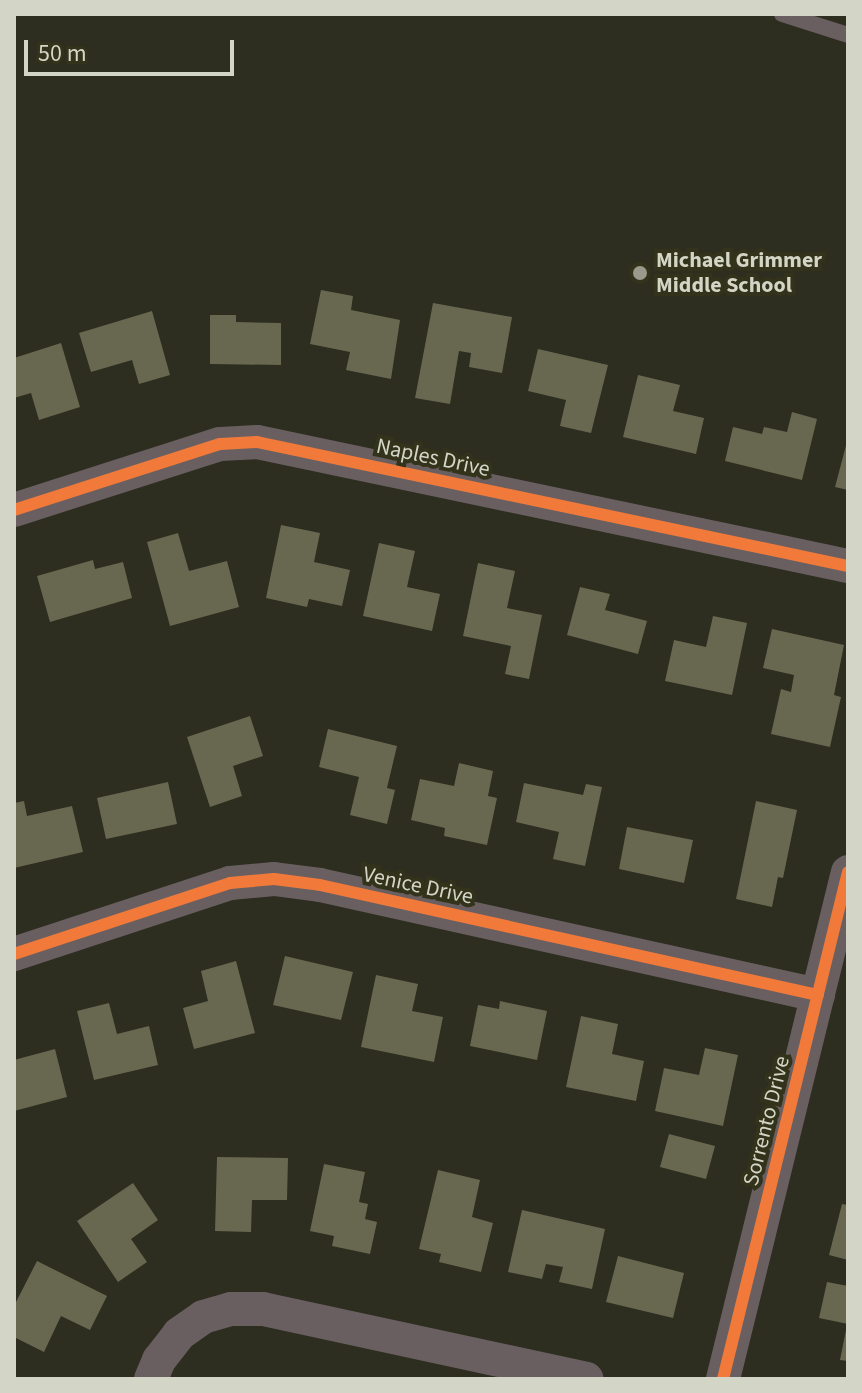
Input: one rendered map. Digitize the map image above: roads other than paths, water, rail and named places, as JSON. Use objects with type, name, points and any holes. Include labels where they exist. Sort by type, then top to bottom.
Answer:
[{"type":"street","name":"Naples Drive","points":[[14,510],[220,444],[257,442],[848,566]]},
{"type":"street","name":"Sorrento Drive","points":[[723,1379],[848,872]]},
{"type":"street","name":"Venice Drive","points":[[14,954],[230,883],[274,879],[320,885],[818,995]]},
{"type":"street","points":[[151,1379],[159,1360],[179,1334],[203,1317],[231,1309],[263,1309],[587,1379]]},
{"type":"lane","points":[[782,14],[848,35]]},
{"type":"place","name":"Michael Grimmer Middle School","points":[[640,273]]}]
